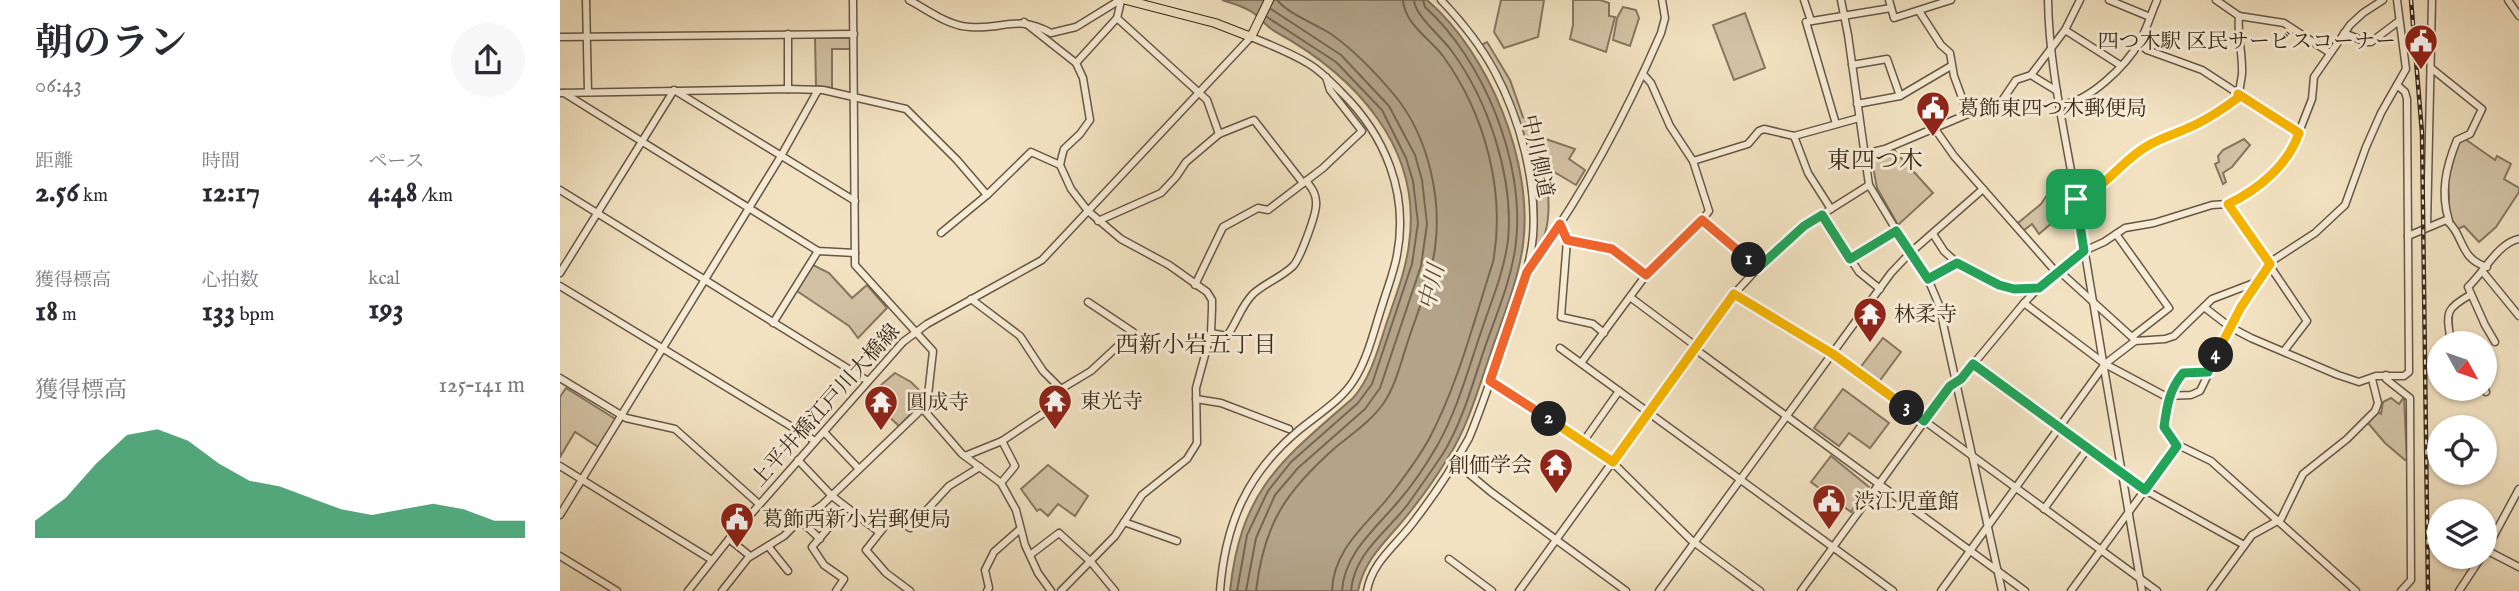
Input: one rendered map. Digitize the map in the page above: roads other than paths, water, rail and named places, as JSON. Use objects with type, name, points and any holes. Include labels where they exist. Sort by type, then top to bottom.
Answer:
[{"type":"main road","points":[[1123,0],[1253,35],[1269,0]]},
{"type":"street","points":[[586,0],[588,92]]},
{"type":"street","points":[[722,591],[750,555],[784,536],[832,496],[927,404],[933,351],[855,265],[853,0]]},
{"type":"street","points":[[909,0],[959,26],[982,27],[1024,22],[1051,33],[1076,27],[1123,0]]},
{"type":"street","points":[[1076,63],[1117,18],[1123,0]]},
{"type":"street","name":"中川側道","points":[[1367,591],[1377,563],[1413,523],[1456,463],[1473,428],[1527,272],[1533,219],[1531,191],[1518,132],[1495,72],[1464,26],[1441,0]]},
{"type":"street","points":[[1804,0],[1811,21]]},
{"type":"street","points":[[1841,0],[1869,185],[1928,279],[1945,324],[2002,591]]},
{"type":"street","points":[[1889,0],[1894,18],[1951,0]]},
{"type":"street","points":[[2048,0],[2057,92],[2142,591]]},
{"type":"street","points":[[1864,154],[1885,149],[1968,114],[1990,112],[1997,108],[2016,80],[2031,75],[2051,49],[2065,30],[2080,0]]},
{"type":"street","points":[[2109,0],[2150,18]]},
{"type":"street","points":[[2060,105],[2077,101],[2103,85],[2139,43],[2157,0]]},
{"type":"street","points":[[2216,0],[2239,16],[2284,23],[2330,53]]},
{"type":"street","points":[[1801,591],[1950,386],[1973,364],[2024,303],[2057,271],[2084,251],[2125,228],[2154,223],[2212,205],[2228,204],[2257,189],[2292,150],[2312,99],[2314,77],[2330,53],[2362,13],[2383,0]]},
{"type":"street","points":[[2024,303],[2105,364],[2165,396],[2195,395],[2200,391],[2230,327],[2256,282],[2270,264],[2315,233],[2345,205],[2366,147],[2406,65],[2397,0]]},
{"type":"street","points":[[2427,228],[2432,0]]},
{"type":"street","points":[[2508,0],[2519,16]]},
{"type":"street","points":[[1527,272],[1606,148],[1664,25],[1664,1]]},
{"type":"street","points":[[1836,124],[1806,22],[1891,8]]},
{"type":"street","points":[[1919,11],[1941,45],[1950,53],[1951,66],[1968,114]]},
{"type":"street","points":[[2076,199],[2089,195],[2100,187],[2126,161],[2147,146],[2204,121],[2239,97],[2242,75],[2239,16]]},
{"type":"street","points":[[1117,18],[1200,92],[1210,104],[1219,134]]},
{"type":"street","points":[[1024,22],[1076,63],[1083,78],[1090,120],[1064,149],[1060,165],[1071,189],[1088,211],[1121,239],[1169,265],[1207,292],[1212,300],[1210,333],[1196,388],[1197,443],[1187,459],[1142,495],[1091,562],[1061,591]]},
{"type":"street","points":[[2344,33],[2371,42],[2399,22]]},
{"type":"street","points":[[2065,30],[2120,65]]},
{"type":"street","points":[[788,34],[788,89]]},
{"type":"street","points":[[560,37],[854,34]]},
{"type":"street","points":[[1220,591],[1232,527],[1253,478],[1284,443],[1354,381],[1369,345],[1397,256],[1399,209],[1394,173],[1370,125],[1325,76],[1253,35]]},
{"type":"street","name":"上平井橋江戸川大橋線","points":[[688,591],[759,504],[914,332],[1042,260],[1253,35]]},
{"type":"street","points":[[2139,43],[2147,50],[2202,69],[2299,133]]},
{"type":"street","points":[[1852,65],[1887,59],[1900,96]]},
{"type":"street","points":[[1857,104],[1900,96],[1951,66]]},
{"type":"street","points":[[2431,68],[2482,108],[2470,134],[2457,140],[2446,168],[2445,208],[2466,253],[2485,270],[2519,316]]},
{"type":"street","points":[[1581,363],[1646,275],[1709,211],[1693,161],[1670,126],[1651,83],[1643,74]]},
{"type":"street","points":[[2031,75],[2057,92]]},
{"type":"street","points":[[1195,285],[1223,227],[1258,208],[1268,210],[1362,131],[1330,90],[1325,76]]},
{"type":"street","points":[[2204,307],[2230,327],[2338,375],[2360,382],[2386,375],[2404,376],[2410,369],[2407,99],[2397,85]]},
{"type":"street","points":[[562,93],[788,89],[818,90],[855,97],[906,110],[957,160],[987,195]]},
{"type":"street","points":[[674,90],[855,201]]},
{"type":"street","points":[[560,273],[674,90]]},
{"type":"street","points":[[560,513],[781,156],[818,90]]},
{"type":"street","points":[[562,93],[818,251],[855,253]]},
{"type":"street","points":[[1693,161],[1748,144],[1759,131],[1794,136],[1859,118]]},
{"type":"street","points":[[1098,220],[1161,193],[1186,162],[1219,134],[1254,120],[1314,191],[1317,206],[1301,256],[1291,268],[1253,294],[1241,309],[1227,335],[1210,333]]},
{"type":"street","points":[[1935,129],[1954,156],[2057,271],[2134,339],[2165,340],[2174,336],[2212,299],[2256,282]]},
{"type":"street","points":[[1794,136],[1808,173],[1830,209]]},
{"type":"street","points":[[941,233],[987,195],[1031,152],[1060,165]]},
{"type":"street","points":[[1519,591],[1734,294],[1804,226],[1869,185]]},
{"type":"street","points":[[1659,591],[1880,289],[1910,253],[1983,188]]},
{"type":"street","points":[[560,190],[868,381]]},
{"type":"street","points":[[2228,204],[2307,321],[2284,351]]},
{"type":"street","points":[[1822,215],[1859,272],[1880,289]]},
{"type":"street","points":[[2408,236],[2446,219],[2449,221]]},
{"type":"street","points":[[1702,220],[1758,268]]},
{"type":"street","points":[[1560,224],[1567,240],[1561,317],[1593,324],[1604,333]]},
{"type":"street","points":[[1850,259],[1896,231]]},
{"type":"street","points":[[1933,234],[1944,251],[1957,263],[1999,285],[2014,289],[2039,288]]},
{"type":"street","points":[[1941,591],[2105,364],[2169,308],[2116,234]]},
{"type":"street","points":[[2489,331],[2468,287],[2485,270],[2502,246],[2519,239]]},
{"type":"street","points":[[1567,240],[1612,249],[1646,275]]},
{"type":"street","points":[[773,323],[818,251]]},
{"type":"street","points":[[1928,279],[1957,263]]},
{"type":"street","points":[[560,286],[815,441]]},
{"type":"street","points":[[1734,294],[1833,354],[2157,591]]},
{"type":"street","points":[[2449,331],[2447,315],[2452,305],[2470,295]]},
{"type":"street","points":[[1630,297],[2025,591]]},
{"type":"street","points":[[971,299],[1027,342],[1043,371],[1061,389]]},
{"type":"street","points":[[965,456],[1002,441],[1047,411],[1061,389],[1091,371],[1133,332],[1088,302]]},
{"type":"street","points":[[1560,348],[1893,591]]},
{"type":"street","points":[[1973,364],[2145,490],[2244,545]]},
{"type":"street","points":[[2208,372],[2183,373],[2169,396],[2164,427],[2177,446],[2211,461],[2356,591]]},
{"type":"street","points":[[2386,375],[2386,379],[2410,398],[2411,580],[2401,591]]},
{"type":"street","points":[[560,377],[621,415],[675,429],[759,504]]},
{"type":"street","points":[[2211,591],[2255,532],[2281,519],[2303,474],[2347,439],[2375,411],[2378,404],[2372,379]]},
{"type":"street","points":[[1490,381],[1613,462],[1695,543],[1760,591]]},
{"type":"street","points":[[1583,442],[1619,391]]},
{"type":"street","points":[[1196,399],[1221,403],[1289,429]]},
{"type":"street","points":[[923,409],[965,456],[1001,483],[1016,510],[1019,530],[1030,555],[1051,591]]},
{"type":"street","points":[[824,432],[859,469]]},
{"type":"street","points":[[1001,483],[1015,466],[1002,441]]},
{"type":"street","points":[[2071,591],[2177,446]]},
{"type":"street","points":[[2045,509],[2088,448]]},
{"type":"street","points":[[798,460],[832,496],[878,532]]},
{"type":"street","points":[[1456,463],[1490,492],[1626,591]]},
{"type":"street","points":[[560,466],[712,560]]},
{"type":"street","points":[[910,591],[886,573],[866,550],[892,517],[909,528],[949,486],[980,467]]},
{"type":"street","points":[[2497,529],[2519,489]]},
{"type":"street","points":[[800,520],[820,539]]},
{"type":"street","points":[[1124,522],[1177,541]]},
{"type":"street","points":[[830,527],[813,547],[826,567],[844,579],[836,591]]},
{"type":"street","points":[[987,591],[989,589],[985,570],[994,552],[1019,530]]},
{"type":"street","points":[[1030,555],[1059,533],[1091,562],[1115,591]]},
{"type":"street","points":[[729,539],[750,555]]},
{"type":"street","points":[[768,546],[788,570]]},
{"type":"street","points":[[560,556],[617,591]]},
{"type":"street","points":[[2497,558],[2519,567]]},
{"type":"street","points":[[1449,559],[1492,591]]},
{"type":"street","points":[[2459,591],[2473,569]]},
{"type":"water","name":"中川","points":[[1222,0],[1427,0],[1470,49],[1488,79],[1514,145],[1525,213],[1523,245],[1514,285],[1478,391],[1449,456],[1423,496],[1373,557],[1358,591],[1230,591],[1235,556],[1255,502],[1285,460],[1353,398],[1371,369],[1408,253],[1411,209],[1405,176],[1394,146],[1377,118],[1356,92],[1305,49],[1272,30],[1252,12]]},
{"type":"railway","points":[[2411,0],[2422,133],[2428,591]]},
{"type":"place","name":"四つ木駅 区民サービスコーナー","points":[[2421,71]]},
{"type":"place","name":"葛飾東四つ木郵便局","points":[[1933,138]]},
{"type":"place","name":"林柔寺","points":[[1870,344]]},
{"type":"place","name":"東光寺","points":[[1055,431]]},
{"type":"place","name":"圓成寺","points":[[881,432]]},
{"type":"place","name":"創価学会","points":[[1556,495]]},
{"type":"place","name":"渋江児童館","points":[[1829,531]]},
{"type":"place","name":"葛飾西新小岩郵便局","points":[[737,549]]},
{"type":"district","name":"東四つ木","points":[[1875,160]]},
{"type":"district","name":"西新小岩五丁目","points":[[1196,344]]}]
